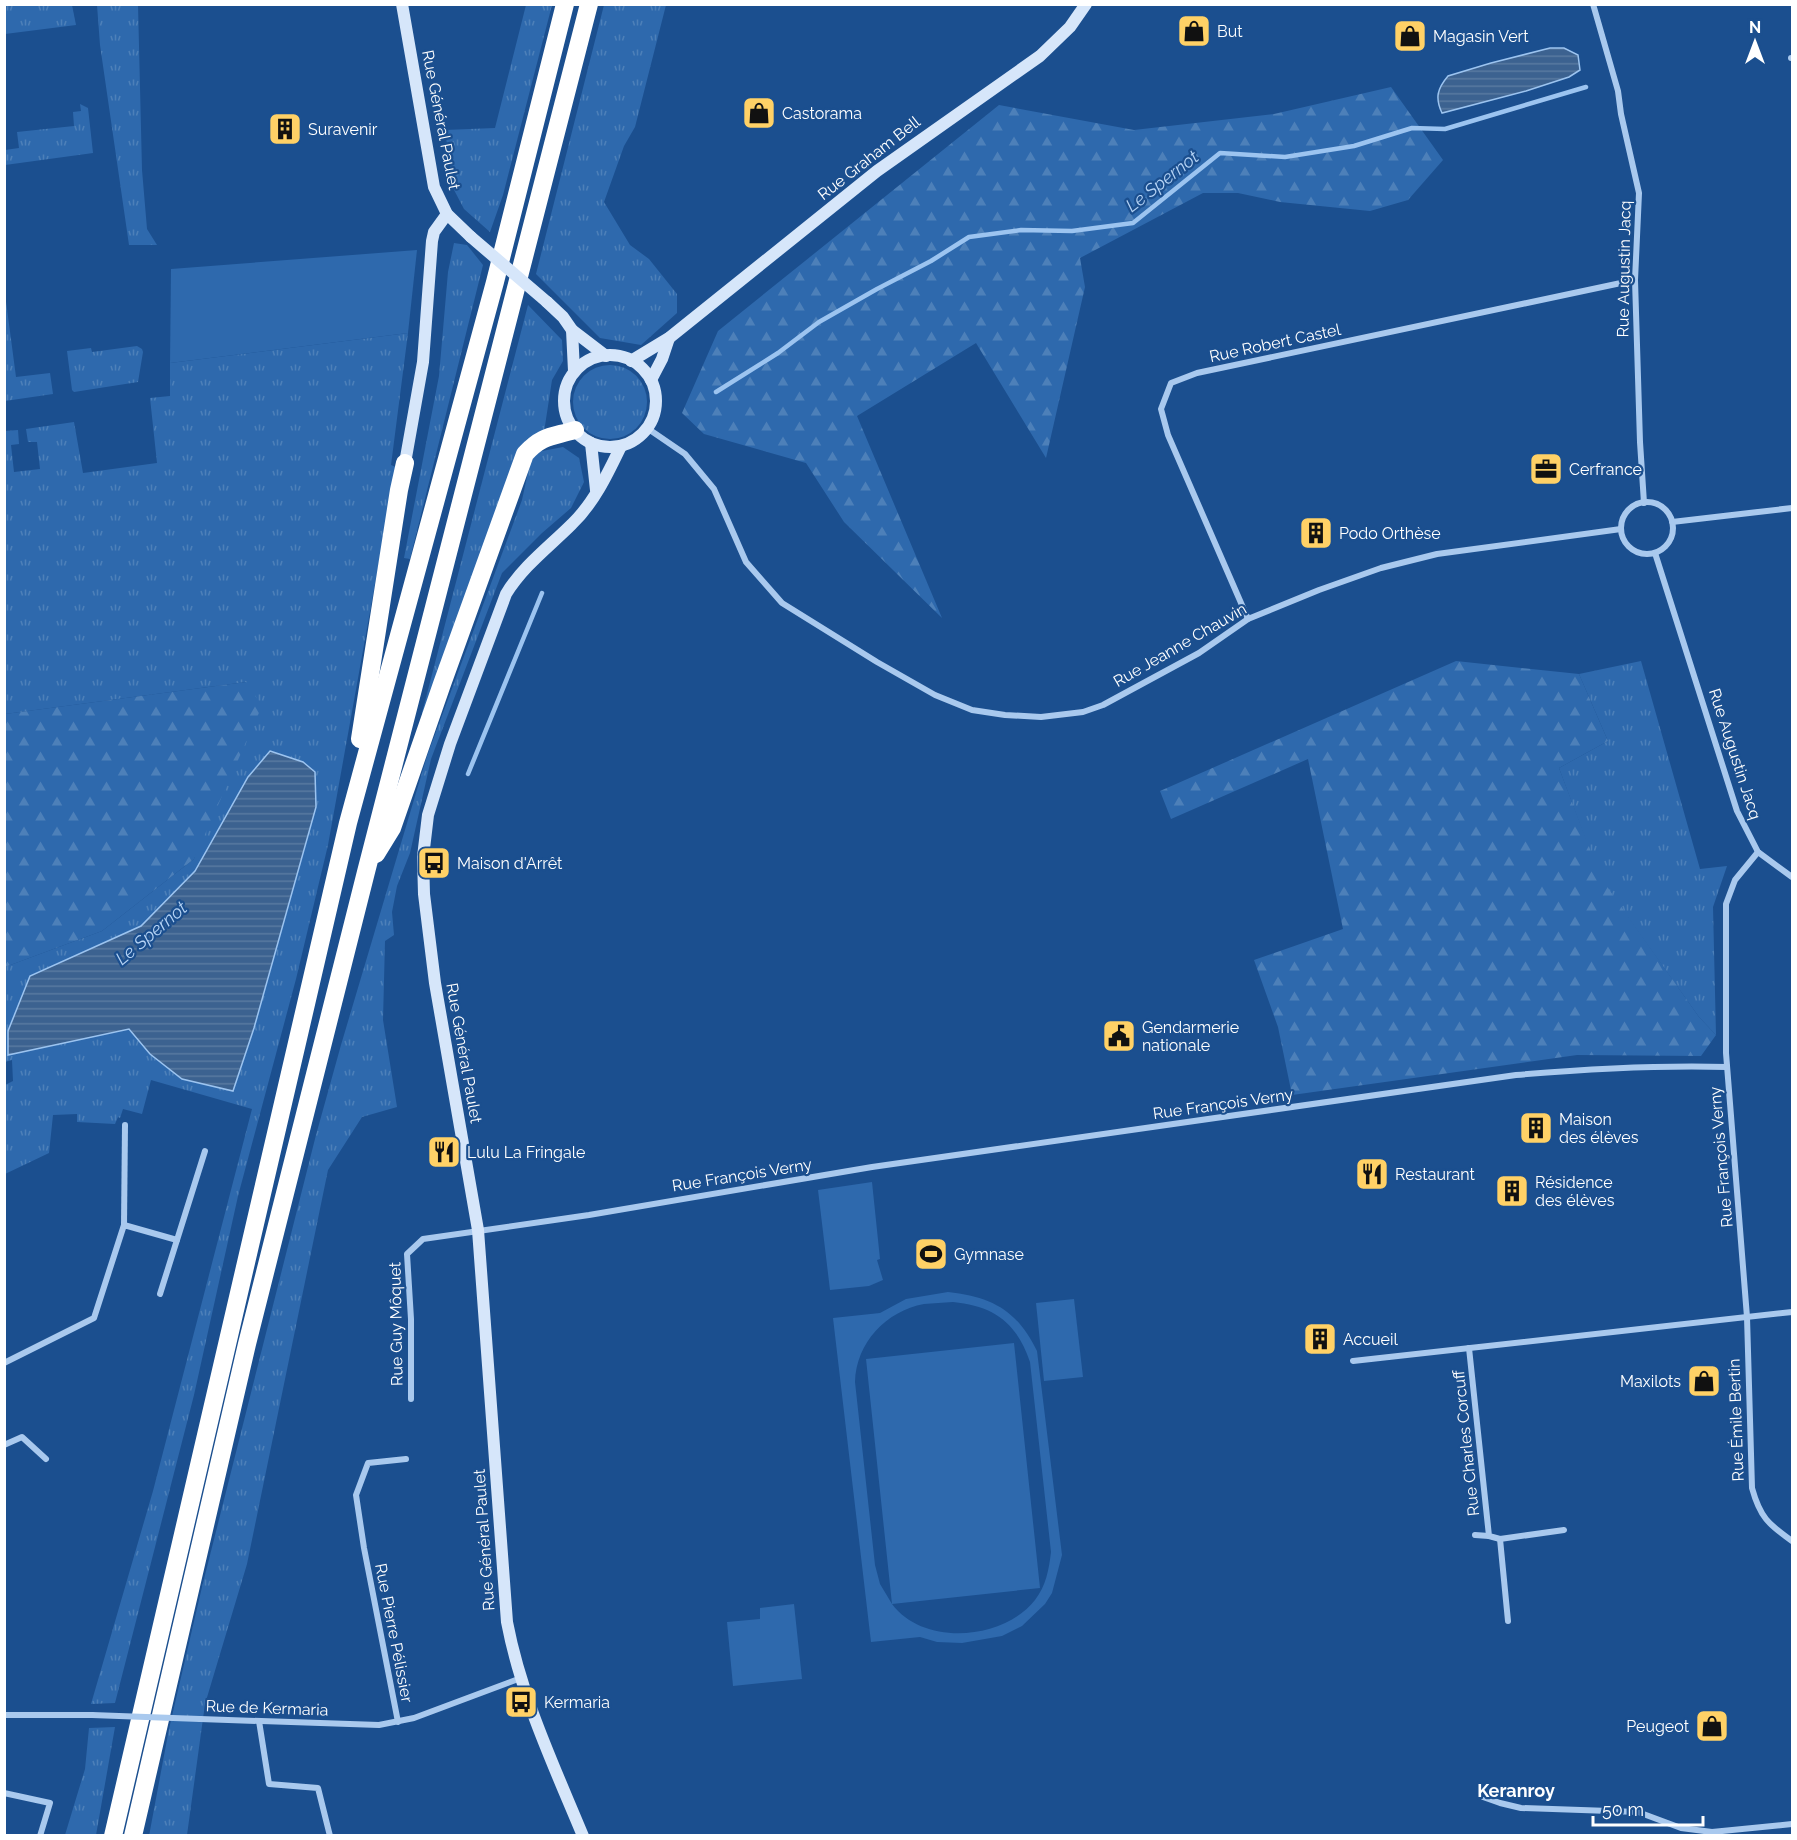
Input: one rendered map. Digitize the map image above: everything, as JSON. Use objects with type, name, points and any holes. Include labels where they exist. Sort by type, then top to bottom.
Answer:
[{"type":"highway","points":[[112,1836],[348,823],[492,294],[566,4]]},
{"type":"highway","points":[[133,1836],[247,1344],[589,4]]},
{"type":"highway","points":[[366,872],[392,828],[525,454],[535,443],[549,436],[574,430]]},
{"type":"highway","points":[[348,823],[399,489],[405,463]]},
{"type":"street","name":"Rue Général Paulet","points":[[402,4],[434,187],[447,214],[547,302],[563,317],[572,330],[606,356]]},
{"type":"street","name":"Rue Graham Bell","points":[[631,361],[669,338],[877,171],[1040,56],[1070,27],[1086,4]]},
{"type":"street","name":"Rue Augustin Jacq","points":[[1593,4],[1618,92],[1639,193],[1635,280],[1644,503]]},
{"type":"street","points":[[405,463],[423,362],[432,241],[434,232],[447,214]]},
{"type":"street","name":"Rue Robert Castel","points":[[1248,620],[1168,435],[1161,409],[1171,383],[1197,373],[1635,280]]},
{"type":"street","points":[[572,330],[574,371],[566,388],[564,400],[568,421],[574,430],[591,443],[606,447],[621,446],[633,441],[647,428],[656,407],[655,393],[651,380],[642,369],[631,361],[606,356],[586,363],[574,371]]},
{"type":"street","points":[[651,380],[662,359],[669,338]]},
{"type":"street","name":"Rue Jeanne Chauvin","points":[[647,428],[685,454],[714,489],[746,562],[782,603],[935,695],[972,710],[1005,715],[1041,717],[1083,712],[1103,705],[1199,653],[1248,620],[1319,590],[1381,568],[1437,554],[1621,529]]},
{"type":"street","points":[[591,443],[596,490]]},
{"type":"street","name":"Rue Général Paulet","points":[[583,1836],[542,1736],[513,1656],[507,1622],[478,1230],[435,983],[424,894],[423,857],[428,815],[450,744],[506,594],[513,582],[533,560],[573,524],[588,506],[608,474],[621,446]]},
{"type":"street","points":[[1644,503],[1662,507],[1669,514],[1672,522],[1673,532],[1670,541],[1656,553],[1643,554],[1632,550],[1624,541],[1621,529],[1623,520],[1628,511],[1635,506],[1644,503]]},
{"type":"street","points":[[1672,522],[1792,508]]},
{"type":"street","name":"Rue Augustin Jacq","points":[[1656,553],[1737,811],[1758,852],[1792,877]]},
{"type":"street","points":[[1727,1067],[1726,904],[1736,880],[1758,852]]},
{"type":"street","name":"Rue François Verny","points":[[478,1230],[589,1215],[873,1167],[1516,1075],[1637,1067],[1727,1067],[1747,1317]]},
{"type":"street","points":[[4,1363],[94,1318],[124,1225],[125,1125]]},
{"type":"street","points":[[160,1294],[204,1151]]},
{"type":"street","points":[[124,1225],[177,1240]]},
{"type":"street","name":"Rue Guy Môquet","points":[[411,1399],[411,1320],[407,1254],[423,1239],[478,1230]]},
{"type":"street","points":[[1353,1361],[1792,1312]]},
{"type":"street","name":"Rue Émile Bertin","points":[[1747,1317],[1752,1488],[1758,1509],[1775,1529],[1792,1541]]},
{"type":"street","name":"Rue Charles Corcuff","points":[[1469,1348],[1489,1536]]},
{"type":"street","points":[[4,1445],[22,1437],[46,1459]]},
{"type":"street","name":"Rue Pierre Pélissier","points":[[398,1722],[364,1548],[356,1494],[369,1463],[406,1459]]},
{"type":"street","name":"Rue Charles Corcuff","points":[[1475,1535],[1500,1539],[1564,1530]]},
{"type":"street","points":[[1500,1539],[1508,1620]]},
{"type":"street","name":"Rue de Kermaria","points":[[4,1715],[92,1715],[369,1725],[398,1722],[521,1678]]},
{"type":"street","points":[[259,1720],[269,1784],[318,1788],[330,1836]]},
{"type":"street","points":[[4,1793],[50,1803],[40,1836]]},
{"type":"street","points":[[1483,1797],[1521,1808],[1638,1812],[1681,1828],[1712,1832],[1792,1824]]},
{"type":"green space","points":[[4,5],[72,5],[76,25],[5,34]]},
{"type":"green space","points":[[97,5],[138,5],[142,170],[147,229],[157,245],[129,245],[100,45]]},
{"type":"green space","points":[[526,5],[552,5],[503,195],[490,232],[464,209],[453,188],[445,130],[495,128]]},
{"type":"green space","points":[[604,5],[666,5],[635,127],[624,146],[604,202],[630,245],[649,259],[677,294],[677,313],[641,345],[600,338],[536,274]]},
{"type":"green space","points":[[1391,87],[1443,160],[1408,200],[1370,211],[1280,202],[1238,193],[1203,193],[1080,258],[1085,287],[1046,458],[976,343],[857,416],[942,618],[844,522],[806,463],[704,434],[682,413],[718,331],[999,105],[1134,130],[1274,114]]},
{"type":"green space","points":[[80,104],[88,108],[93,153],[5,165],[5,150],[19,148],[17,132],[74,126],[73,112],[81,111]]},
{"type":"green space","points":[[454,243],[467,245],[483,265],[410,559],[404,558],[439,376],[448,272]]},
{"type":"green space","points":[[417,250],[408,333],[170,363],[171,269]]},
{"type":"green space","points":[[5,294],[16,377],[50,373],[53,394],[5,401]]},
{"type":"green space","points":[[528,305],[562,340],[563,361],[552,380],[544,432],[524,443],[424,716],[422,713]]},
{"type":"green space","points":[[408,333],[391,465],[396,467],[328,845],[296,979],[238,1196],[194,1395],[115,1703],[91,1704],[153,1491],[252,1109],[151,1080],[142,1114],[123,1109],[115,1124],[77,1122],[77,1114],[53,1115],[49,1153],[5,1174],[5,1085],[13,1081],[12,1060],[5,1062],[5,967],[102,931],[194,859],[246,682],[5,714],[5,431],[18,430],[19,444],[11,445],[14,472],[40,469],[37,442],[28,442],[26,429],[74,422],[83,473],[157,463],[150,398],[170,396],[170,363]]},
{"type":"green space","points":[[137,346],[143,352],[138,382],[74,392],[72,390],[67,351],[91,348],[92,352]]},
{"type":"green space","points":[[610,365],[631,371],[641,381],[647,402],[641,423],[631,433],[610,439],[589,433],[579,423],[573,402],[579,381],[589,371]]},
{"type":"green space","points":[[563,447],[579,458],[584,482],[571,508],[502,573],[431,759],[410,853],[397,886],[392,912],[394,935],[385,941],[383,1020],[397,1107],[362,1117],[328,1170],[247,1564],[205,1704],[187,1835],[149,1836],[169,1729],[202,1587],[316,1135],[427,756],[522,500],[530,463],[537,452]]},
{"type":"green space","points":[[1456,661],[1579,674],[1608,741],[1559,768],[1601,878],[1699,1017],[1716,1035],[1701,1056],[1577,1055],[1292,1095],[1278,1027],[1254,960],[1343,929],[1308,759],[1171,819],[1160,791]]},
{"type":"green space","points":[[1641,661],[1700,869],[1727,866],[1713,907],[1716,1035],[1699,1017],[1600,878],[1559,768],[1608,741],[1579,674]]},
{"type":"green space","points":[[246,682],[262,706],[194,859],[102,931],[5,967],[5,714]]},
{"type":"green space","points":[[872,1182],[880,1259],[877,1260],[883,1280],[869,1286],[830,1290],[818,1190]]},
{"type":"green space","points":[[948,1292],[990,1302],[1002,1308],[1021,1325],[1037,1351],[1062,1555],[1052,1593],[1045,1604],[1022,1626],[1002,1636],[962,1643],[937,1642],[920,1637],[871,1642],[833,1318],[880,1313],[906,1299]],"holes":[[[953,1302],[992,1312],[1011,1327],[1025,1348],[1030,1362],[1051,1552],[1044,1583],[1035,1600],[1004,1624],[964,1633],[943,1632],[923,1627],[906,1618],[892,1604],[880,1584],[875,1565],[855,1382],[861,1354],[867,1342],[886,1321],[910,1308],[924,1304]]]},
{"type":"green space","points":[[1074,1299],[1083,1377],[1044,1381],[1036,1303]]},
{"type":"green space","points":[[1014,1343],[1040,1588],[892,1604],[866,1359]]},
{"type":"green space","points":[[794,1604],[802,1679],[733,1686],[727,1622],[760,1619],[760,1608]]},
{"type":"green space","points":[[115,1727],[96,1835],[65,1835],[85,1769],[89,1728]]},
{"type":"water","points":[[1550,48],[1564,48],[1578,55],[1580,70],[1569,77],[1526,91],[1442,113],[1438,103],[1438,94],[1448,76]]},
{"type":"water","points":[[270,751],[303,762],[315,772],[316,807],[254,1028],[233,1091],[182,1079],[150,1054],[129,1029],[8,1055],[8,1031],[30,976],[141,926],[195,871],[248,777]]},
{"type":"waterway","name":"Le Spernot","points":[[716,392],[778,353],[819,322],[931,261],[969,237],[1021,230],[1072,231],[1133,223],[1220,153],[1285,157],[1354,146],[1412,128],[1445,129],[1586,87]]},
{"type":"waterway","name":"Le Spernot","points":[[468,774],[542,593]]},
{"type":"place","name":"But","points":[[1194,31]]},
{"type":"place","name":"Magasin Vert","points":[[1410,36]]},
{"type":"place","name":"Castorama","points":[[759,113]]},
{"type":"place","name":"Suravenir","points":[[285,129]]},
{"type":"place","name":"Cerfrance","points":[[1546,469]]},
{"type":"place","name":"Podo Orthèse","points":[[1316,533]]},
{"type":"place","name":"Maison d'Arrêt","points":[[434,863]]},
{"type":"place","name":"Gendarmerie nationale","points":[[1119,1036]]},
{"type":"place","name":"Maison des élèves","points":[[1536,1128]]},
{"type":"place","name":"Lulu La Fringale","points":[[444,1152]]},
{"type":"place","name":"Restaurant","points":[[1372,1174]]},
{"type":"place","name":"Résidence des élèves","points":[[1512,1191]]},
{"type":"place","name":"Gymnase","points":[[931,1254]]},
{"type":"place","name":"Accueil","points":[[1320,1339]]},
{"type":"place","name":"Maxilots","points":[[1704,1381]]},
{"type":"place","name":"Kermaria","points":[[521,1702]]},
{"type":"place","name":"Peugeot","points":[[1712,1726]]},
{"type":"district","name":"Keranroy","points":[[1516,1790]]}]
